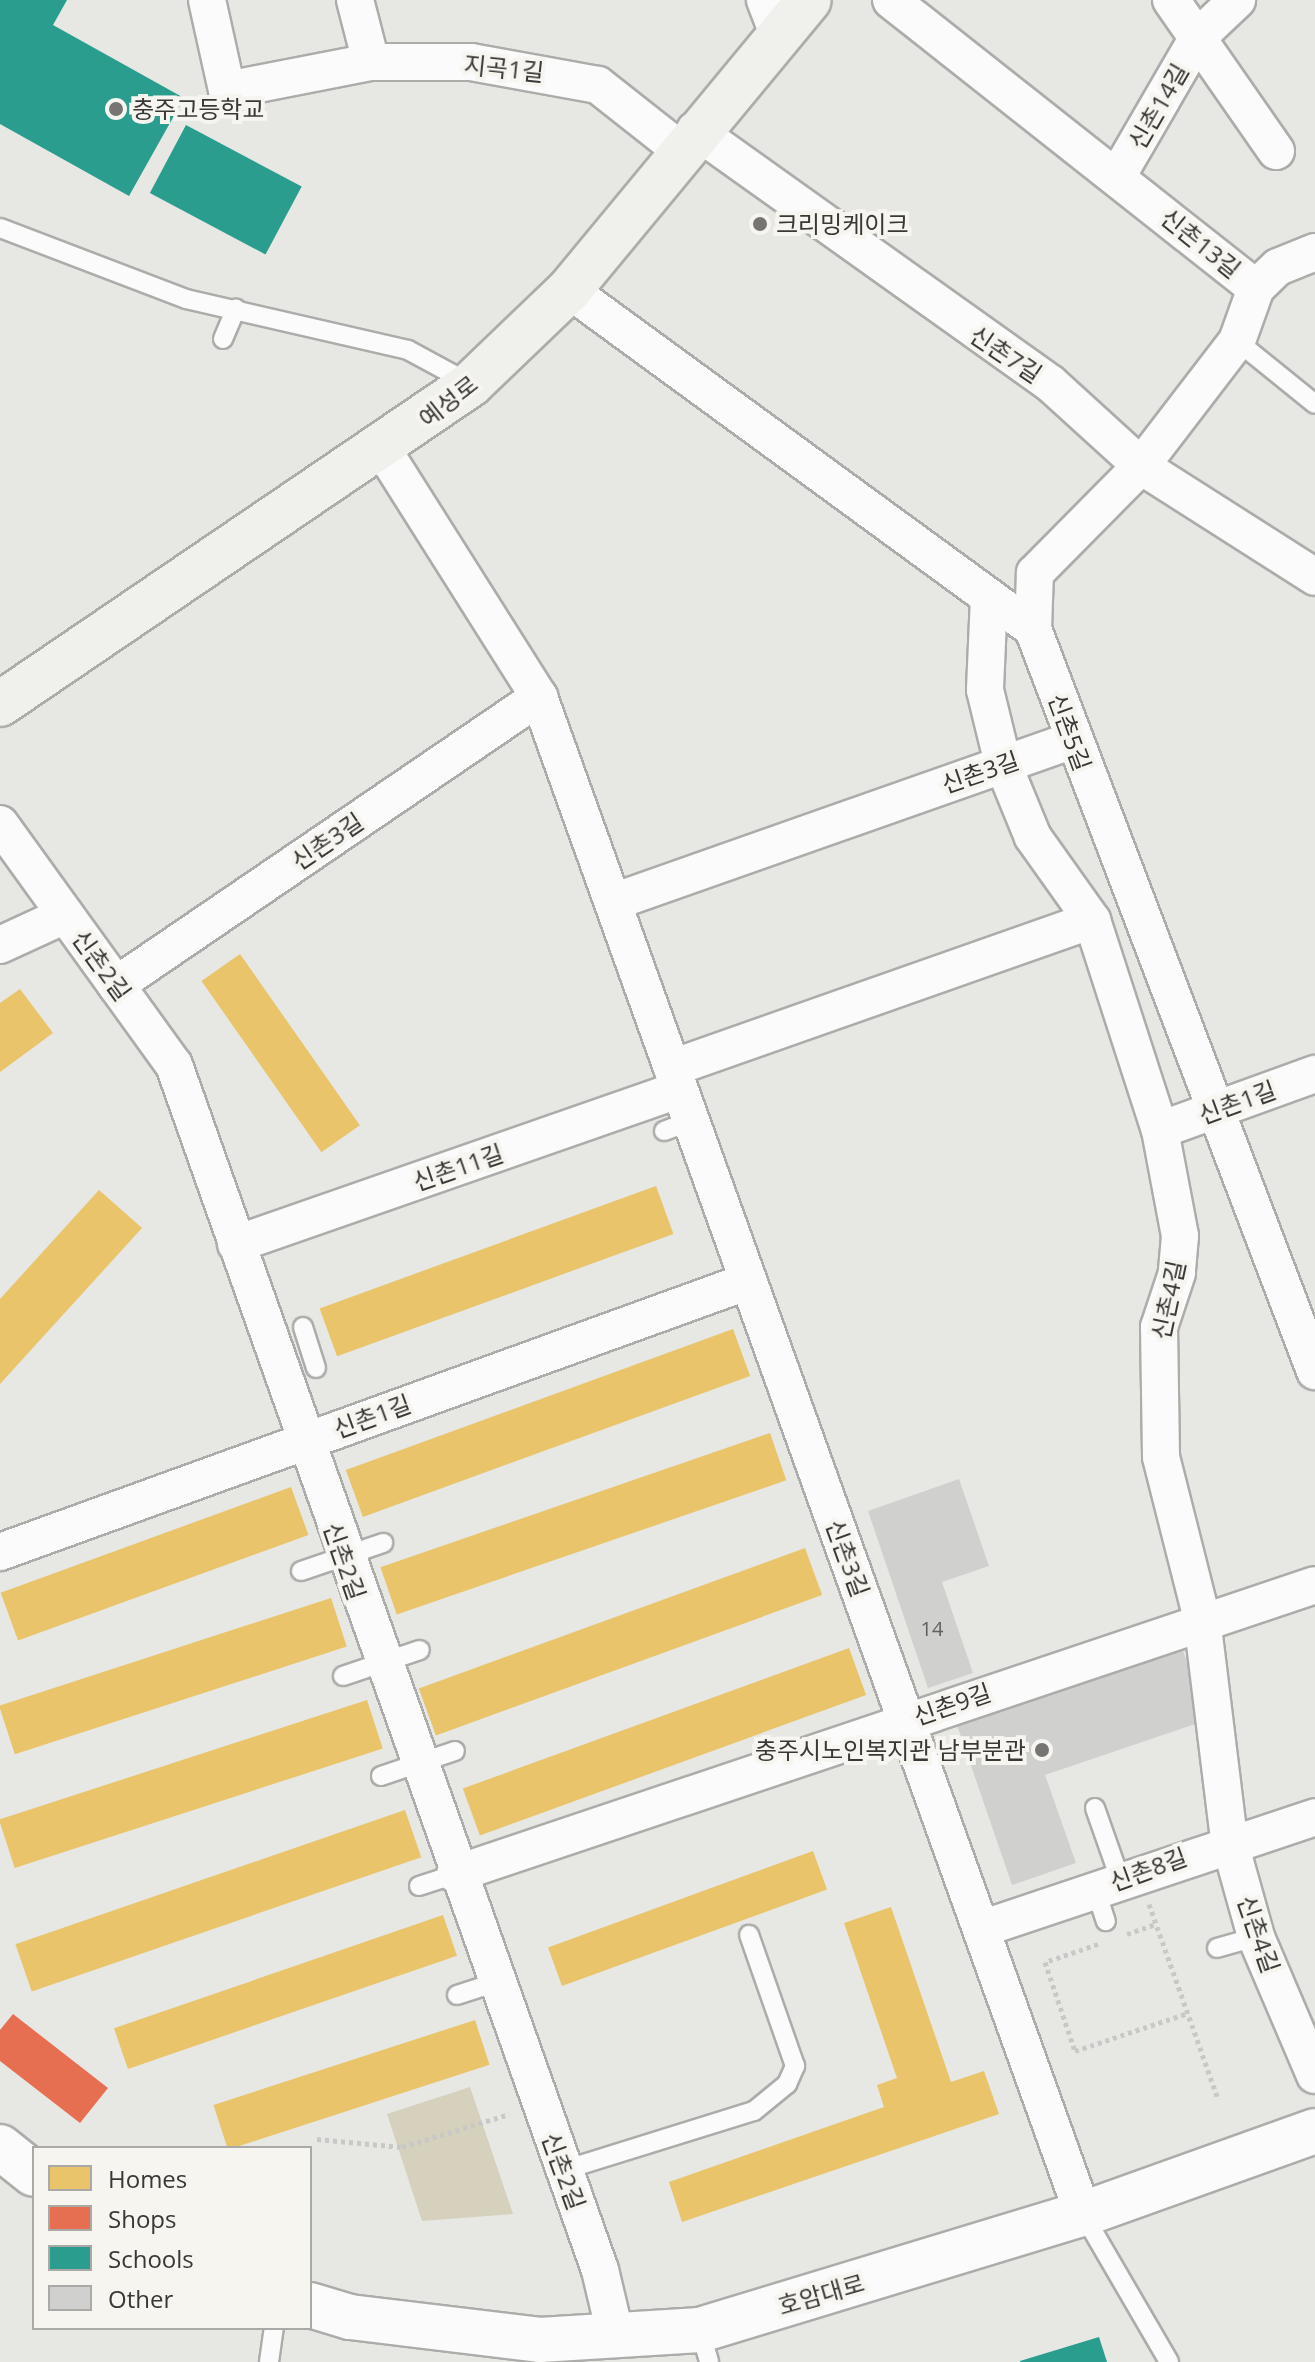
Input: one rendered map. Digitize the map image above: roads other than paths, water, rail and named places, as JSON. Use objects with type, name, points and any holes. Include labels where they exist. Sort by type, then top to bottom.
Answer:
[{"type":"main road","name":"예성로","points":[[0,704],[383,450],[471,384],[569,290],[687,140],[773,20],[809,0]]},
{"type":"street","name":"지곡1길","points":[[207,0],[227,90],[371,62],[471,62],[598,85],[687,140]]},
{"type":"street","points":[[355,0],[371,62]]},
{"type":"street","name":"신촌13길","points":[[891,0],[1118,175],[1256,288],[1237,341],[1141,466],[1035,573],[1033,629]]},
{"type":"street","name":"신촌14길","points":[[1171,0],[1276,151]]},
{"type":"street","name":"신촌14길","points":[[1118,175],[1198,37],[1237,0]]},
{"type":"street","name":"신촌7길","points":[[687,140],[1051,384],[1141,466],[1315,577]]},
{"type":"street","points":[[1256,288],[1278,267],[1315,252]]},
{"type":"street","points":[[569,290],[1033,629]]},
{"type":"street","name":"신촌3길","points":[[383,450],[539,697],[616,901],[676,1103],[746,1282],[908,1719],[1083,2214]]},
{"type":"street","name":"신촌4길","points":[[989,597],[985,690],[1003,764],[1033,837],[1092,920],[1160,1130],[1180,1236],[1177,1273],[1159,1327],[1154,1388],[1161,1457],[1202,1619],[1229,1840],[1256,1937],[1315,2075]]},
{"type":"street","name":"신촌5길","points":[[1033,629],[1072,740],[1315,1371]]},
{"type":"street","name":"신촌3길","points":[[116,985],[539,697]]},
{"type":"street","name":"신촌3길","points":[[616,901],[1072,740]]},
{"type":"street","name":"신촌2길","points":[[0,824],[174,1065],[343,1557],[564,2170],[616,2337]]},
{"type":"street","points":[[0,945],[65,915]]},
{"type":"street","name":"신촌11길","points":[[236,1244],[676,1103],[1092,920]]},
{"type":"street","name":"신촌1길","points":[[1160,1130],[1315,1074]]},
{"type":"street","name":"신촌1길","points":[[0,1552],[746,1282]]},
{"type":"street","name":"신촌9길","points":[[455,1874],[1202,1619],[1315,1585]]},
{"type":"street","name":"신촌8길","points":[[984,1928],[1117,1896],[1229,1840],[1315,1817]]},
{"type":"street","name":"호암대로","points":[[312,2305],[445,2331],[540,2340],[616,2337],[705,2346],[1315,2131]]},
{"type":"street","points":[[0,2147],[32,2172]]},
{"type":"lane","points":[[0,228],[95,269],[236,309],[349,331],[408,350],[471,384]]},
{"type":"lane","points":[[223,339],[236,309]]},
{"type":"lane","points":[[1237,341],[1315,404]]},
{"type":"lane","points":[[303,1327],[316,1368]]},
{"type":"lane","points":[[301,1571],[383,1543]]},
{"type":"lane","points":[[343,1676],[420,1650]]},
{"type":"lane","points":[[381,1776],[455,1751]]},
{"type":"lane","points":[[1095,1808],[1117,1896]]},
{"type":"lane","points":[[419,1886],[455,1874]]},
{"type":"lane","points":[[564,2170],[754,2111],[787,2084],[795,2066],[749,1935]]},
{"type":"lane","points":[[1217,1948],[1256,1937]]},
{"type":"lane","points":[[457,1995],[495,1983]]},
{"type":"lane","points":[[1083,2214],[1169,2362]]},
{"type":"lane","points":[[269,2362],[274,2330]]},
{"type":"place","name":"충주고등학교","points":[[116,109]]},
{"type":"place","name":"크리밍케이크","points":[[760,224]]},
{"type":"place","name":"충주시노인복지관 남부분관","points":[[1042,1750]]}]
